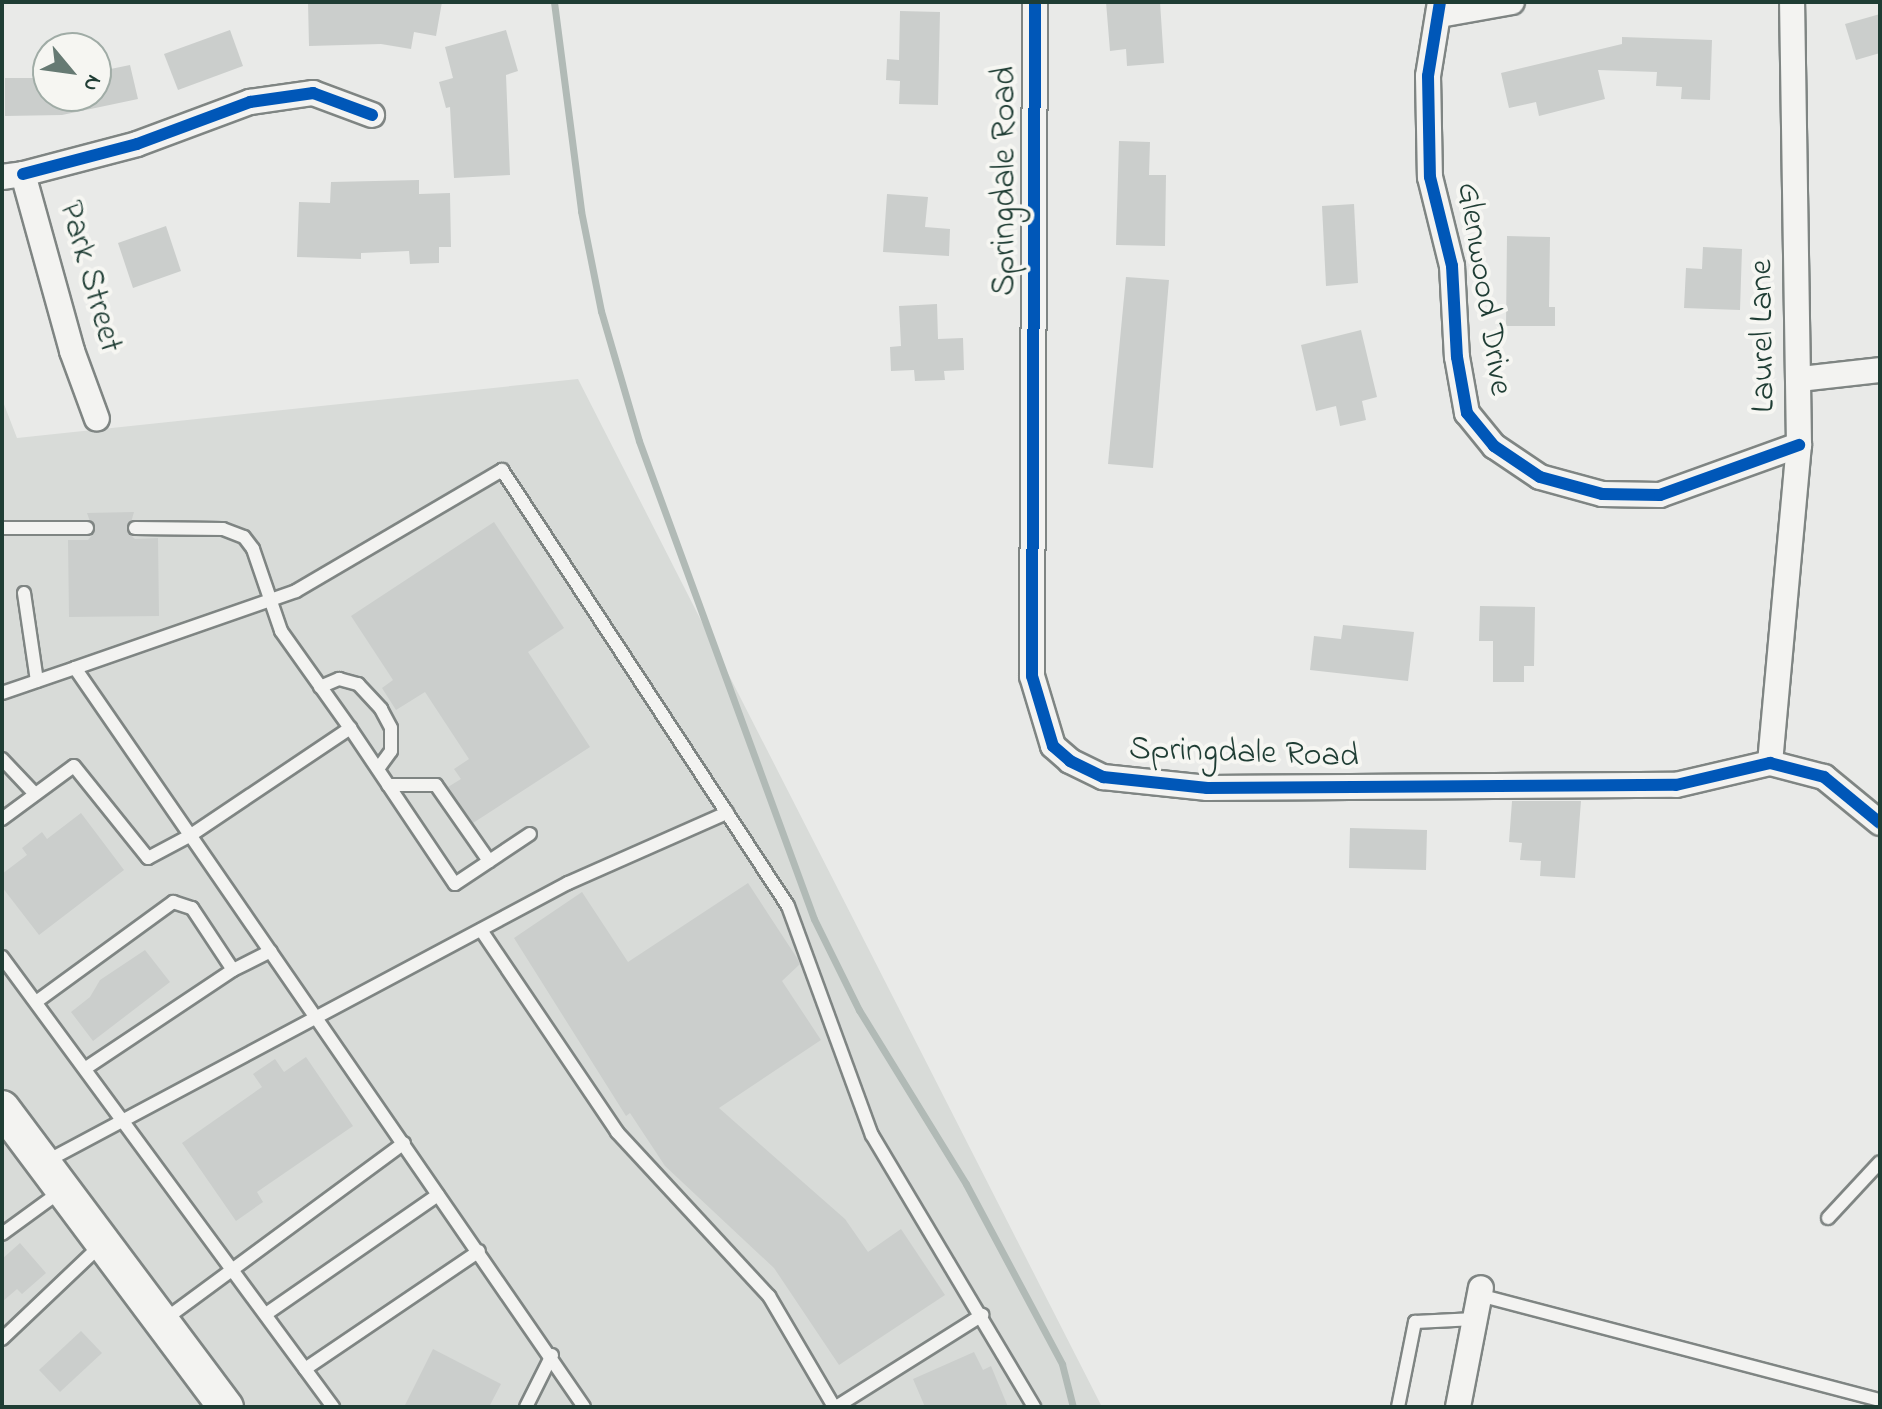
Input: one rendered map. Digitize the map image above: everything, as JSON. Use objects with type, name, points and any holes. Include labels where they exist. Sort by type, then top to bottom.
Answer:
[{"type":"main road","points":[[2,1108],[226,1407]]},
{"type":"street","name":"Springdale Road","points":[[1035,2],[1032,676],[1053,746],[1070,761],[1103,777],[1207,788],[1676,785],[1770,763],[1824,777],[1880,823]]},
{"type":"street","points":[[1440,8],[1512,2]]},
{"type":"street","name":"Laurel Lane","points":[[1770,763],[1799,445],[1792,2]]},
{"type":"street","name":"Glenwood Drive","points":[[1440,8],[1428,76],[1430,177],[1452,266],[1457,357],[1467,413],[1494,446],[1540,477],[1602,494],[1660,495],[1799,445]]},
{"type":"street","points":[[13,176],[137,144],[250,102],[313,93],[372,115]]},
{"type":"street","name":"Park Street","points":[[13,176],[48,247],[72,351],[97,419]]},
{"type":"street","points":[[1800,379],[1880,370]]},
{"type":"street","points":[[1458,1407],[1478,1301]]},
{"type":"lane","points":[[2,693],[296,591],[502,470],[788,906],[872,1135],[982,1315],[1034,1407]]},
{"type":"lane","points":[[2,528],[87,528]]},
{"type":"lane","points":[[135,528],[223,529],[244,537],[253,549],[267,600],[320,687],[455,884],[530,834]]},
{"type":"lane","points":[[24,593],[37,681]]},
{"type":"lane","points":[[75,668],[552,1355],[584,1407]]},
{"type":"lane","points":[[320,687],[339,679],[358,684],[381,709],[391,728],[391,751],[378,769]]},
{"type":"lane","points":[[2,819],[74,766],[148,858],[191,835],[350,728]]},
{"type":"lane","points":[[2,759],[34,793]]},
{"type":"lane","points":[[388,785],[436,785],[489,861]]},
{"type":"lane","points":[[2,1234],[54,1176],[125,1122],[568,883],[727,813]]},
{"type":"lane","points":[[36,1002],[173,902],[192,908],[233,970]]},
{"type":"lane","points":[[481,930],[617,1132],[769,1296],[835,1407],[982,1315]]},
{"type":"lane","points":[[86,1068],[233,970],[271,951]]},
{"type":"lane","points":[[4,963],[86,1068],[333,1407]]},
{"type":"lane","points":[[162,1322],[231,1267],[404,1143]]},
{"type":"lane","points":[[1828,1218],[1880,1162]]},
{"type":"lane","points":[[266,1314],[438,1195]]},
{"type":"lane","points":[[2,1339],[103,1243]]},
{"type":"lane","points":[[305,1369],[479,1251]]},
{"type":"lane","points":[[1398,1407],[1415,1322],[1478,1301],[1880,1400]]},
{"type":"lane","points":[[526,1407],[552,1355]]},
{"type":"shaded area","points":[[578,379],[1102,1407],[2,1407],[2,399],[17,438]]},
{"type":"building","points":[[308,2],[442,2],[436,36],[414,32],[411,49],[381,44],[309,46]]},
{"type":"building","points":[[1106,2],[1160,2],[1164,63],[1127,66],[1126,49],[1110,51]]},
{"type":"building","points":[[900,11],[940,12],[938,105],[899,104],[900,81],[886,80],[887,59],[899,60]]},
{"type":"building","points":[[1880,14],[1880,53],[1856,60],[1845,24]]},
{"type":"building","points":[[230,30],[243,66],[178,90],[164,54]]},
{"type":"building","points":[[506,30],[518,71],[506,75],[510,175],[454,178],[450,107],[446,108],[439,82],[453,78],[445,47]]},
{"type":"building","points":[[1622,37],[1712,40],[1710,100],[1681,99],[1682,87],[1656,86],[1657,72],[1598,70],[1605,99],[1539,116],[1536,102],[1509,108],[1501,73],[1622,44]]},
{"type":"building","points":[[130,65],[138,99],[112,104],[112,69]]},
{"type":"building","points":[[5,78],[32,78],[32,112],[76,112],[5,116]]},
{"type":"building","points":[[1119,141],[1150,142],[1149,175],[1166,175],[1165,246],[1116,245]]},
{"type":"building","points":[[419,180],[419,194],[450,193],[451,247],[439,247],[439,263],[410,264],[409,251],[361,253],[361,259],[297,257],[299,202],[330,203],[331,182]]},
{"type":"building","points":[[887,194],[928,197],[925,227],[950,229],[949,256],[883,252]]},
{"type":"building","points":[[1354,204],[1358,283],[1326,286],[1322,206]]},
{"type":"building","points":[[166,226],[181,271],[133,288],[118,243]]},
{"type":"building","points":[[1507,236],[1550,237],[1549,307],[1555,307],[1555,326],[1506,326]]},
{"type":"building","points":[[1703,247],[1742,249],[1740,310],[1684,308],[1686,268],[1702,269]]},
{"type":"building","points":[[1126,277],[1169,280],[1153,468],[1108,464]]},
{"type":"building","points":[[937,304],[938,339],[963,338],[964,370],[944,371],[945,380],[915,381],[914,370],[891,371],[890,347],[901,346],[899,306]]},
{"type":"building","points":[[1361,330],[1377,397],[1362,401],[1366,420],[1340,426],[1336,406],[1316,411],[1301,345]]},
{"type":"building","points":[[134,512],[128,533],[135,539],[158,538],[159,616],[69,617],[68,540],[88,540],[94,533],[87,513]]},
{"type":"building","points":[[494,522],[564,628],[528,652],[590,747],[473,823],[448,787],[461,779],[454,769],[469,759],[425,692],[396,710],[382,688],[393,680],[351,616]]},
{"type":"building","points":[[1480,606],[1535,607],[1534,666],[1524,666],[1524,682],[1493,682],[1493,641],[1479,641]]},
{"type":"building","points":[[1343,625],[1414,632],[1408,681],[1310,670],[1314,636],[1341,639]]},
{"type":"building","points":[[1512,801],[1581,801],[1575,878],[1540,876],[1541,861],[1520,860],[1522,843],[1509,842]]},
{"type":"building","points":[[81,813],[124,870],[39,935],[2,887],[2,874],[27,855],[22,848],[42,832],[47,839]]},
{"type":"building","points":[[1350,828],[1427,830],[1426,870],[1349,868]]},
{"type":"building","points":[[748,883],[800,964],[782,981],[821,1040],[719,1108],[845,1219],[868,1252],[901,1229],[945,1295],[839,1365],[774,1268],[665,1166],[630,1113],[626,1116],[514,938],[582,892],[628,962]]},
{"type":"building","points":[[145,950],[170,982],[93,1041],[71,1012],[90,997],[100,980]]},
{"type":"building","points":[[306,1057],[353,1126],[257,1192],[263,1202],[236,1221],[182,1143],[262,1087],[253,1074],[275,1059],[284,1072]]},
{"type":"building","points":[[20,1243],[46,1273],[22,1294],[17,1289],[2,1302],[2,1259]]},
{"type":"building","points":[[81,1331],[102,1353],[60,1392],[39,1370]]},
{"type":"building","points":[[433,1349],[501,1384],[489,1407],[404,1407]]},
{"type":"building","points":[[974,1352],[983,1370],[991,1366],[1008,1407],[925,1407],[913,1379]]},
{"type":"waterway","points":[[554,2],[581,211],[601,311],[639,441],[814,919],[859,1010],[966,1184],[1062,1364],[1073,1407]]},
{"type":"cycle path","points":[[1035,2],[1032,676],[1053,746],[1070,761],[1103,777],[1207,788],[1676,785],[1770,763],[1824,777],[1880,823]]},
{"type":"cycle path","points":[[1440,2],[1428,76],[1430,177],[1452,266],[1457,357],[1467,413],[1494,446],[1540,477],[1602,494],[1660,495],[1799,445]]},
{"type":"cycle path","points":[[23,174],[137,144],[250,102],[313,93],[372,115]]}]
